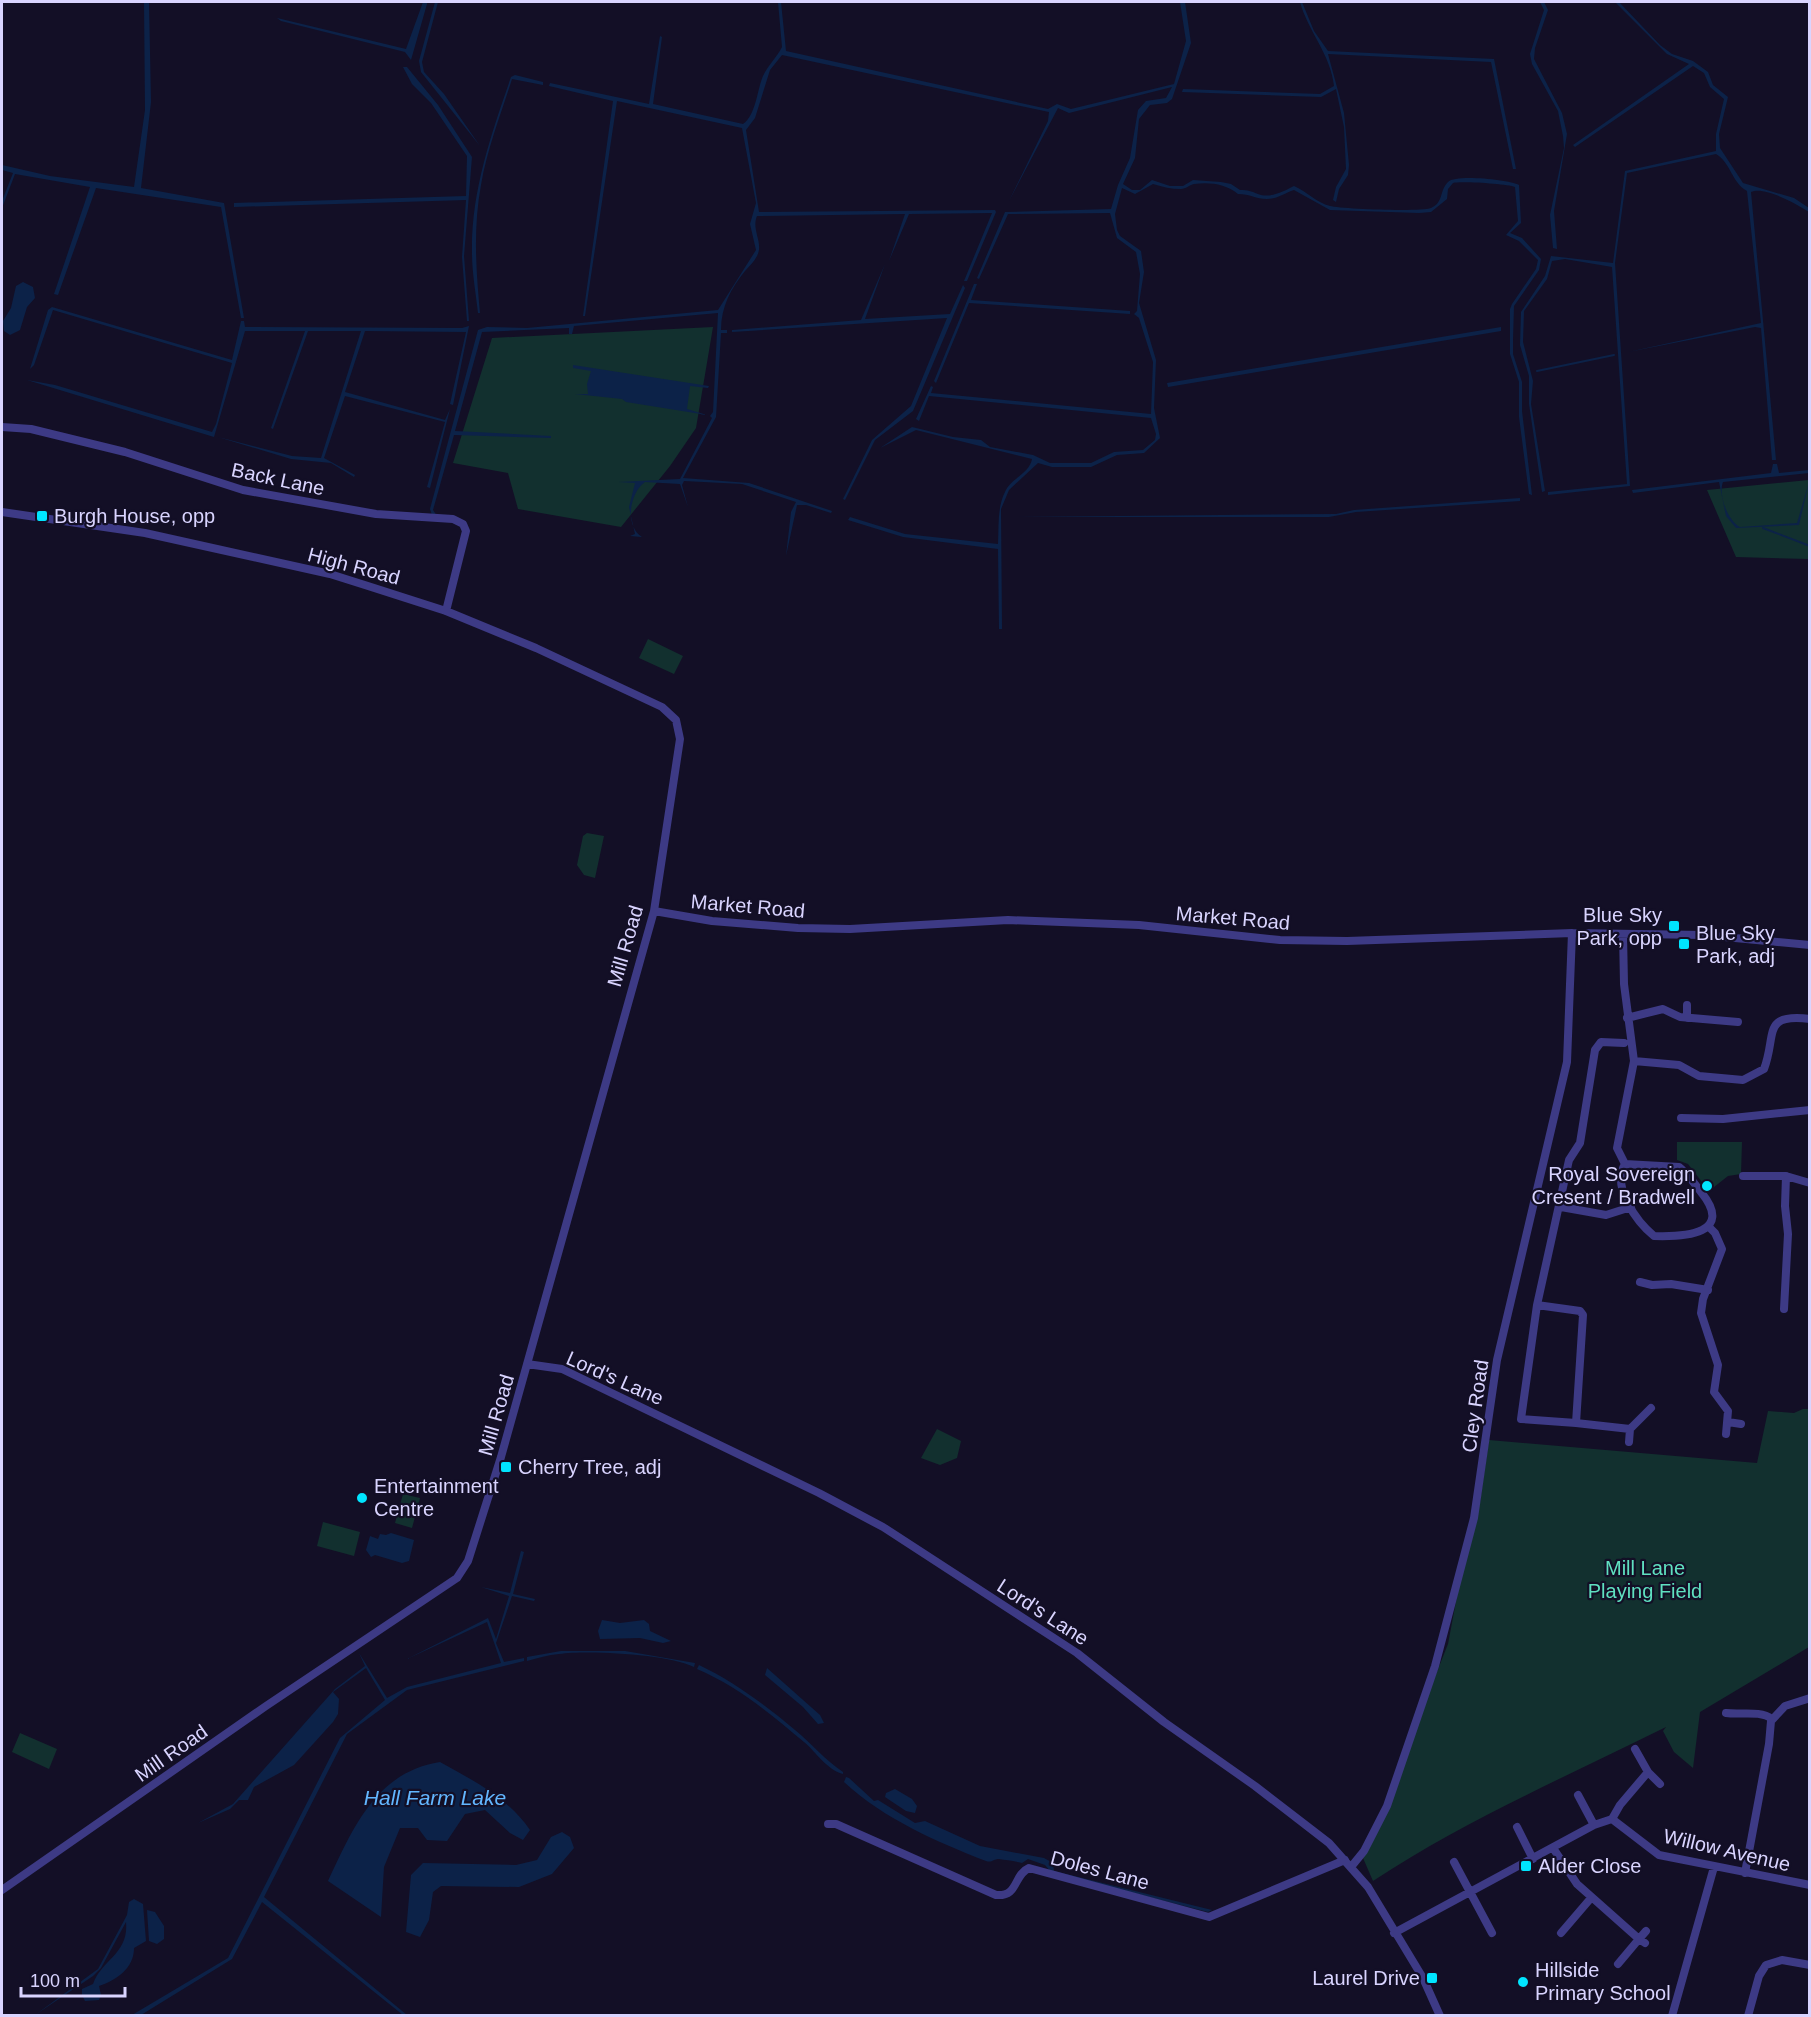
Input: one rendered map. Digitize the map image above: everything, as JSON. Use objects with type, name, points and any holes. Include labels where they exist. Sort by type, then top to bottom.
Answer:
[{"type":"street","name":"Back Lane","points":[[2,427],[31,429],[125,452],[243,490],[376,514],[453,519],[463,524],[466,531],[446,611]]},
{"type":"street","name":"High Road","points":[[2,512],[145,533],[330,574],[446,611],[536,648],[662,707],[676,720]]},
{"type":"street","name":"Mill Road","points":[[2,1890],[266,1706],[457,1578],[468,1561],[527,1364],[654,911],[679,751],[679,727],[676,720]]},
{"type":"street","name":"Market Road","points":[[654,911],[712,921],[798,928],[850,929],[1008,920],[1139,925],[1280,940],[1347,941],[1572,933],[1703,935],[1809,945]]},
{"type":"street","name":"Cley Road","points":[[1348,1863],[1364,1851],[1391,1795],[1435,1666],[1474,1518],[1497,1360],[1567,1062],[1572,933]]},
{"type":"street","points":[[1623,934],[1628,1018],[1634,1061],[1617,1148],[1625,1164],[1635,1167],[1673,1165],[1684,1171],[1711,1206],[1712,1219],[1709,1227],[1702,1232],[1654,1236],[1631,1207],[1620,1183],[1621,1172],[1625,1164]]},
{"type":"street","points":[[1687,1005],[1687,1018]]},
{"type":"street","points":[[1628,1018],[1663,1009],[1687,1018],[1738,1022]]},
{"type":"street","points":[[1634,1061],[1679,1065],[1699,1076],[1743,1080],[1764,1069],[1772,1030],[1777,1023],[1784,1017],[1809,1018]]},
{"type":"street","points":[[1624,1043],[1610,1041],[1597,1044],[1580,1143],[1569,1160],[1561,1208],[1537,1305],[1521,1419],[1630,1429]]},
{"type":"street","points":[[1682,1118],[1723,1119],[1809,1110]]},
{"type":"street","points":[[1743,1176],[1786,1176],[1809,1184]]},
{"type":"street","points":[[1784,1309],[1788,1234],[1785,1206],[1786,1176]]},
{"type":"street","points":[[1561,1208],[1606,1215],[1631,1207]]},
{"type":"street","points":[[1709,1227],[1715,1233],[1722,1249],[1701,1313],[1718,1365],[1714,1392],[1728,1411],[1726,1434]]},
{"type":"street","points":[[1640,1282],[1708,1290]]},
{"type":"street","points":[[1537,1305],[1580,1311],[1583,1315],[1576,1423]]},
{"type":"street","name":"Lord's Lane","points":[[527,1364],[562,1369],[819,1493],[883,1527],[1077,1653],[1164,1722],[1303,1821],[1348,1863],[1368,1887],[1422,1978],[1440,2016]]},
{"type":"street","points":[[1629,1442],[1630,1429],[1651,1408]]},
{"type":"street","points":[[1728,1422],[1741,1424]]},
{"type":"street","points":[[1745,1872],[1772,1719],[1785,1706],[1809,1698]]},
{"type":"street","points":[[1726,1713],[1743,1715],[1758,1713],[1772,1719]]},
{"type":"street","points":[[1635,1749],[1648,1772],[1660,1784]]},
{"type":"street","points":[[1394,1933],[1594,1825],[1612,1819],[1620,1804],[1648,1772]]},
{"type":"street","points":[[1578,1795],[1594,1825]]},
{"type":"street","name":"Willow Avenue","points":[[1612,1819],[1659,1855],[1809,1885]]},
{"type":"street","name":"Doles Lane","points":[[828,1824],[836,1824],[996,1895],[1005,1895],[1014,1890],[1024,1870],[1029,1868],[1209,1917],[1348,1863]]},
{"type":"street","points":[[1517,1827],[1533,1858]]},
{"type":"street","points":[[1554,1848],[1567,1872],[1591,1898],[1642,1941]]},
{"type":"street","points":[[1454,1862],[1492,1933]]},
{"type":"street","points":[[1672,2016],[1714,1867]]},
{"type":"street","points":[[1561,1933],[1591,1898]]},
{"type":"street","points":[[1618,1964],[1642,1941],[1646,1931]]},
{"type":"street","points":[[1748,2016],[1759,1976],[1766,1965],[1782,1960],[1809,1965]]},
{"type":"green space","points":[[713,327],[696,428],[670,466],[621,527],[518,509],[508,473],[453,463],[492,338]]},
{"type":"green space","points":[[1809,480],[1809,559],[1736,557],[1707,490]]},
{"type":"green space","points":[[648,639],[683,656],[674,674],[639,658]]},
{"type":"green space","points":[[587,833],[604,836],[595,878],[584,875],[577,865],[583,836]]},
{"type":"green space","points":[[1677,1142],[1742,1142],[1741,1174],[1728,1176],[1709,1191],[1688,1164],[1677,1160]]},
{"type":"green space","name":"Mill Lane Playing Field","points":[[1809,1409],[1809,1647],[1700,1712],[1693,1768],[1674,1752],[1663,1731],[1666,1727],[1480,1818],[1373,1881],[1363,1858],[1448,1644],[1461,1575],[1480,1502],[1489,1440],[1757,1463],[1768,1411],[1794,1413]]},
{"type":"green space","points":[[937,1429],[961,1441],[957,1458],[940,1465],[921,1458]]},
{"type":"green space","points":[[403,1494],[420,1498],[412,1528],[395,1523]]},
{"type":"green space","points":[[323,1522],[360,1532],[354,1556],[317,1546]]},
{"type":"green space","points":[[20,1733],[57,1749],[49,1769],[12,1752]]},
{"type":"water","points":[[144,2],[149,2],[151,102],[141,188],[224,203],[244,318],[241,318],[221,207],[96,188],[58,295],[54,294],[90,187],[15,174],[2,208],[2,201],[13,173],[2,170],[2,165],[50,176],[134,187],[145,110]]},
{"type":"water","points":[[423,2],[427,4],[411,60],[405,52],[281,21],[277,18],[406,49]]},
{"type":"water","points":[[435,2],[438,2],[422,62],[424,72],[444,94],[480,146],[421,72],[419,61]]},
{"type":"water","points":[[778,2],[781,2],[786,51],[1048,109],[1057,104],[1071,109],[1174,84],[1186,41],[1180,2],[1185,2],[1191,43],[1172,99],[1167,103],[1150,105],[1139,119],[1135,158],[1123,184],[1132,190],[1140,190],[1152,180],[1170,186],[1183,186],[1193,180],[1221,182],[1231,184],[1240,190],[1267,196],[1294,186],[1330,206],[1413,210],[1435,206],[1440,200],[1445,185],[1461,178],[1505,181],[1519,185],[1521,223],[1510,233],[1522,238],[1541,259],[1539,270],[1514,306],[1513,354],[1522,382],[1522,411],[1532,495],[1529,494],[1519,417],[1519,382],[1510,354],[1510,309],[1536,269],[1538,260],[1519,241],[1506,235],[1518,221],[1515,187],[1484,183],[1453,183],[1448,189],[1447,199],[1431,212],[1419,213],[1330,210],[1294,190],[1267,199],[1238,194],[1223,186],[1206,183],[1194,184],[1181,189],[1153,184],[1135,194],[1122,188],[1115,214],[1117,230],[1120,236],[1141,251],[1144,272],[1139,303],[1156,360],[1154,408],[1160,438],[1144,453],[1117,455],[1091,467],[1052,467],[1038,463],[1009,490],[1001,509],[1002,629],[999,629],[998,549],[903,537],[848,520],[850,517],[905,534],[998,544],[999,517],[1002,498],[1011,483],[1028,468],[1032,459],[916,430],[880,448],[912,427],[953,437],[981,440],[990,447],[1033,455],[1050,463],[1091,463],[1114,452],[1143,450],[1155,440],[1156,434],[1151,418],[929,396],[919,421],[916,419],[931,386],[933,387],[931,393],[1151,414],[1153,362],[1139,318],[1134,314],[1137,311],[1140,274],[1136,252],[1117,238],[1110,213],[1008,214],[979,279],[977,278],[1005,212],[1111,209],[1118,185],[1130,158],[1138,110],[1146,101],[1166,98],[1172,87],[1069,113],[1058,108],[1009,201],[1048,121],[1049,112],[782,55],[770,70],[755,118],[746,130],[759,212],[995,210],[996,212],[967,281],[964,281],[992,213],[909,214],[889,261],[905,214],[757,216],[755,226],[759,251],[731,291],[723,313],[721,330],[727,330],[727,333],[721,333],[716,417],[683,478],[749,483],[832,511],[831,513],[806,505],[797,505],[786,556],[791,512],[796,502],[742,484],[684,481],[682,485],[688,507],[680,484],[645,482],[636,493],[631,516],[629,507],[635,483],[618,482],[680,479],[712,418],[710,416],[713,412],[718,313],[574,326],[572,334],[569,334],[569,328],[482,332],[455,431],[551,436],[551,438],[454,435],[433,510],[437,516],[432,515],[430,509],[478,330],[487,327],[527,328],[718,310],[756,250],[750,224],[756,203],[742,128],[617,101],[585,316],[583,316],[613,101],[549,86],[550,83],[649,104],[660,36],[662,37],[653,104],[743,124],[751,115],[767,68],[782,47]]},
{"type":"water","points":[[1300,2],[1302,2],[1314,31],[1328,51],[1494,59],[1516,169],[1513,169],[1491,62],[1328,54],[1344,113],[1349,165],[1348,175],[1339,189],[1336,202],[1333,200],[1336,187],[1346,169],[1344,127],[1336,89],[1321,97],[1182,92],[1183,89],[1320,94],[1334,86],[1329,64]]},
{"type":"water","points":[[1540,2],[1544,2],[1548,10],[1535,48],[1534,59],[1562,113],[1567,134],[1554,211],[1557,249],[1553,248],[1550,215],[1564,148],[1558,111],[1532,64],[1530,54],[1544,10]]},
{"type":"water","points":[[1615,2],[1619,2],[1660,45],[1672,54],[1693,61],[1708,72],[1713,85],[1728,97],[1719,134],[1720,148],[1743,183],[1794,198],[1809,208],[1809,212],[1764,191],[1751,192],[1776,460],[1772,460],[1761,328],[1755,327],[1628,352],[1761,323],[1747,191],[1716,154],[1627,173],[1615,263],[1630,486],[1548,495],[1548,492],[1627,484],[1612,267],[1565,259],[1552,261],[1547,279],[1524,311],[1523,342],[1533,381],[1531,404],[1545,491],[1542,492],[1529,404],[1529,376],[1520,345],[1521,312],[1545,276],[1551,256],[1613,263],[1625,171],[1716,151],[1716,134],[1724,99],[1710,87],[1704,73],[1693,66],[1575,147],[1573,145],[1689,64],[1667,54]]},
{"type":"water","points":[[403,67],[407,67],[438,105],[472,157],[464,256],[469,321],[467,321],[462,257],[466,200],[234,207],[234,203],[466,196],[467,156],[431,103],[412,84]]},
{"type":"water","points":[[515,75],[543,82],[543,85],[512,79],[491,145],[481,185],[477,217],[476,265],[480,313],[478,313],[472,261],[475,208],[490,142],[511,77]]},
{"type":"water","points":[[885,264],[865,319],[950,314],[963,285],[965,288],[913,411],[875,440],[845,500],[843,499],[872,440],[911,406],[947,318],[732,332],[732,330],[861,320]]},
{"type":"water","points":[[23,282],[33,287],[35,298],[27,307],[20,330],[10,335],[4,331],[3,321],[11,308],[16,286]]},
{"type":"water","points":[[974,284],[977,284],[971,300],[1130,311],[1130,314],[969,303],[936,383],[934,381]]},
{"type":"water","points":[[52,307],[232,360],[241,321],[244,321],[245,327],[462,328],[469,326],[453,405],[450,404],[466,332],[365,331],[345,392],[445,420],[450,409],[430,488],[427,487],[445,422],[345,396],[324,458],[355,475],[354,477],[331,463],[291,459],[218,437],[292,456],[321,458],[361,331],[308,331],[273,429],[271,428],[305,331],[245,331],[214,437],[27,380],[55,385],[212,432],[216,424],[232,363],[53,310],[34,365],[30,369],[48,310]]},
{"type":"water","points":[[1501,327],[1501,331],[1168,387],[1167,383]]},
{"type":"water","points":[[573,365],[709,386],[708,388],[690,386],[687,409],[707,415],[626,402],[622,399],[575,394],[588,394],[587,384],[591,371],[573,368]]},
{"type":"water","points":[[1773,464],[1777,464],[1779,473],[1809,470],[1809,473],[1723,482],[1722,494],[1725,507],[1740,527],[1797,523],[1809,482],[1799,525],[1736,528],[1726,516],[1719,482],[1633,493],[1632,490],[1771,473]]},
{"type":"water","points":[[1520,498],[1520,501],[1356,512],[1329,517],[1010,517],[1336,514],[1354,510]]},
{"type":"water","points":[[633,526],[642,537],[630,536],[635,534]]},
{"type":"water","points":[[391,1533],[414,1540],[409,1561],[402,1563],[375,1555],[371,1557],[366,1550],[370,1536],[378,1539],[380,1534]]},
{"type":"water","points":[[521,1551],[524,1552],[513,1594],[535,1599],[534,1601],[512,1596],[496,1643],[504,1662],[524,1658],[524,1661],[407,1690],[347,1734],[264,1897],[407,2015],[403,2015],[262,1902],[232,1959],[141,2015],[132,2015],[228,1958],[340,1738],[385,1700],[366,1668],[333,1692],[339,1699],[338,1714],[294,1765],[254,1787],[248,1800],[239,1800],[230,1809],[198,1823],[233,1804],[335,1689],[365,1666],[359,1653],[387,1698],[407,1687],[501,1663],[487,1622],[407,1659],[488,1618],[496,1639],[509,1596],[481,1587],[510,1593]]},
{"type":"water","points":[[602,1620],[620,1623],[644,1620],[649,1624],[650,1631],[671,1641],[663,1643],[640,1638],[600,1639],[598,1631]]},
{"type":"water","points":[[561,1651],[625,1651],[695,1663],[694,1667],[647,1656],[589,1653],[555,1654],[527,1661],[527,1657]]},
{"type":"water","points":[[699,1665],[724,1678],[784,1721],[843,1774],[827,1765],[804,1742],[753,1701],[697,1669]]},
{"type":"water","points":[[767,1668],[820,1715],[824,1723],[818,1724],[803,1707],[765,1675]]},
{"type":"water","name":"Hall Farm Lake","points":[[440,1762],[500,1799],[521,1818],[530,1830],[523,1840],[510,1833],[485,1810],[465,1814],[447,1841],[427,1840],[418,1828],[400,1828],[384,1867],[381,1917],[328,1881],[347,1841],[369,1805],[383,1790],[399,1777],[418,1768]]},
{"type":"water","points":[[846,1777],[874,1801],[878,1800],[915,1823],[925,1821],[980,1846],[1044,1858],[1053,1863],[1054,1871],[1212,1910],[1208,1912],[1051,1872],[1045,1865],[1028,1859],[1022,1863],[999,1859],[986,1861],[949,1846],[894,1818],[844,1782]]},
{"type":"water","points":[[895,1789],[912,1799],[917,1806],[915,1813],[906,1811],[885,1797],[886,1793]]},
{"type":"water","points":[[562,1832],[570,1837],[574,1848],[552,1874],[519,1887],[441,1886],[433,1892],[429,1920],[420,1937],[406,1932],[411,1875],[423,1863],[516,1865],[537,1860],[551,1837]]},
{"type":"water","points":[[134,1899],[143,1904],[146,1941],[134,1948],[128,1967],[118,1977],[99,1986],[101,1995],[99,2000],[85,2001],[82,1989],[93,1984],[102,1968],[119,1949],[126,1933],[126,1922],[101,1968],[93,1976],[35,2015],[98,1969],[127,1915],[129,1902]]},
{"type":"water","points":[[147,1910],[155,1912],[164,1926],[164,1939],[157,1944],[149,1941]]},
{"type":"waterway","points":[[1537,371],[1614,355]]},
{"type":"waterway","points":[[1763,528],[1810,546]]},
{"type":"place","name":"Burgh House, opp","points":[[42,516]]},
{"type":"place","name":"Blue Sky Park, opp","points":[[1674,926]]},
{"type":"place","name":"Blue Sky Park, adj","points":[[1684,944]]},
{"type":"place","name":"Royal Sovereign Cresent / Bradwell","points":[[1707,1186]]},
{"type":"place","name":"Cherry Tree, adj","points":[[506,1467]]},
{"type":"place","name":"Entertainment Centre","points":[[362,1498]]},
{"type":"place","name":"Alder Close","points":[[1526,1866]]},
{"type":"place","name":"Laurel Drive","points":[[1432,1978]]},
{"type":"place","name":"Hillside Primary School","points":[[1523,1982]]}]
